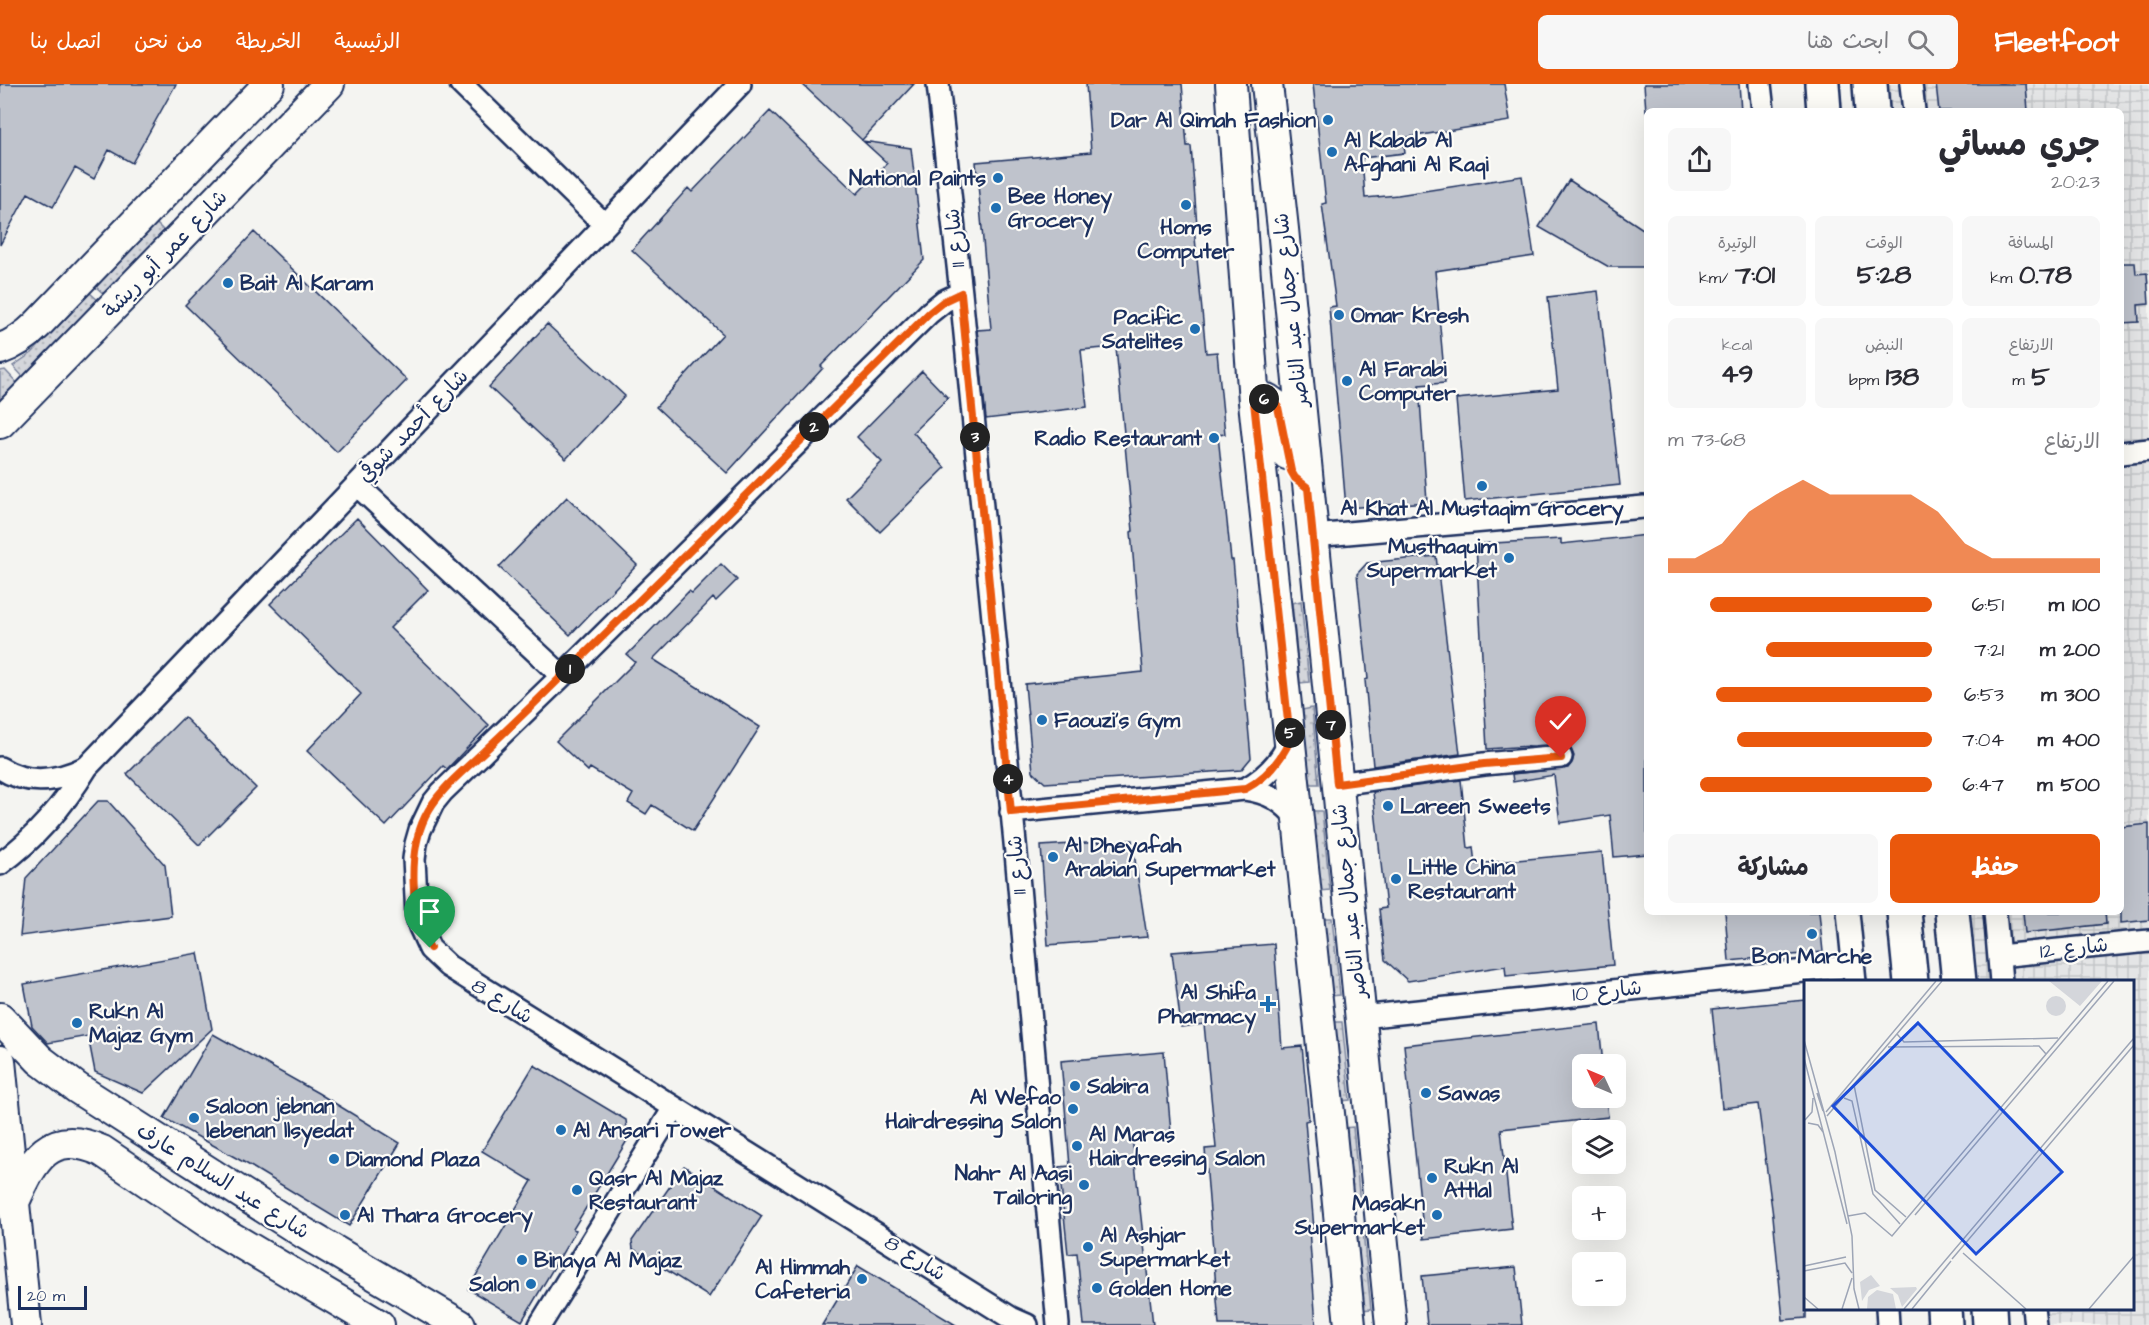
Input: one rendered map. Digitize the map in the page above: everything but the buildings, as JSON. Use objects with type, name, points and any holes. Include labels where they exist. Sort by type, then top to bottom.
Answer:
[{"type":"highway","points":[[1822,84],[1824,108]]},
{"type":"highway","points":[[1870,84],[1872,108]]},
{"type":"highway","points":[[1904,915],[1911,980]]},
{"type":"highway","points":[[1952,915],[1959,980]]},
{"type":"highway","points":[[1944,1310],[1945,1325]]},
{"type":"highway","points":[[1989,1310],[1990,1325]]},
{"type":"street","name":"شارع عمر أبو ريشة","points":[[0,423],[329,84]]},
{"type":"street","points":[[461,84],[605,225]]},
{"type":"street","name":"شارع أحمد شوقي","points":[[0,864],[23,846],[47,822],[74,789],[87,767],[740,84]]},
{"type":"street","name":"شارع 11","points":[[938,84],[961,293],[1058,1325]]},
{"type":"street","name":"شارع جمال عبد الناصر","points":[[1231,84],[1254,402],[1350,1325]]},
{"type":"street","name":"شارع جمال عبد الناصر","points":[[1266,84],[1283,229],[1390,1325]]},
{"type":"street","points":[[1760,84],[1763,108]]},
{"type":"street","points":[[1911,84],[1914,108]]},
{"type":"street","name":"شارع عمر أبو ريشة","points":[[0,349],[25,337],[38,325],[264,89]]},
{"type":"street","points":[[193,226],[186,222],[182,214],[182,206],[250,129],[264,89]]},
{"type":"street","points":[[1234,114],[1243,127],[1247,141],[1258,235],[1263,240],[1275,240],[1281,236],[1283,229]]},
{"type":"street","name":"شارع 8","points":[[961,293],[944,301],[929,313],[442,792],[426,816],[418,837],[414,859],[417,916],[430,948],[448,966],[1011,1318],[1027,1325]]},
{"type":"street","points":[[1254,402],[1267,399],[1278,407],[1291,471],[1295,478],[1308,488]]},
{"type":"street","points":[[2124,453],[2149,450]]},
{"type":"street","points":[[357,485],[562,676]]},
{"type":"street","points":[[1312,536],[1644,507]]},
{"type":"street","points":[[1245,789],[1257,783],[1277,764],[1290,740]]},
{"type":"street","points":[[1337,784],[1484,764],[1561,758]]},
{"type":"street","name":"شارع أحمد شوقي","points":[[0,768],[27,779],[47,780],[68,776],[87,767]]},
{"type":"street","points":[[1011,812],[1245,789],[1269,795],[1285,805],[1298,819]]},
{"type":"street","points":[[1848,915],[1854,974]]},
{"type":"street","points":[[1995,915],[2001,980]]},
{"type":"street","name":"شارع 12","points":[[1999,956],[2149,941]]},
{"type":"street","name":"شارع 10","points":[[1361,1017],[1854,974]]},
{"type":"street","name":"شارع عبد السلام عارف","points":[[0,1018],[23,1045],[58,1075],[304,1233],[460,1325]]},
{"type":"street","points":[[0,1061],[26,1325]]},
{"type":"street","points":[[540,1325],[674,1108]]},
{"type":"street","name":"شارع عبد السلام عارف","points":[[14,1202],[29,1169],[42,1153],[61,1143],[82,1143],[102,1150],[222,1232],[379,1325]]},
{"type":"street","points":[[222,1232],[230,1224],[241,1220],[286,1235],[304,1233]]},
{"type":"street","points":[[1887,1310],[1888,1325]]},
{"type":"street","points":[[2033,1310],[2035,1325]]},
{"type":"shaded area","points":[[1885,84],[2149,84],[2149,1325],[2025,1325],[2022,1310],[2134,1310],[2134,980],[1979,980],[1971,915],[2124,915],[2124,108],[1887,108]]},
{"type":"shaded area","points":[[156,223],[166,233],[106,296],[96,287]]},
{"type":"shaded area","points":[[90,293],[100,302],[26,380],[13,366],[32,353]]},
{"type":"shaded area","points":[[5,370],[20,386],[0,407],[0,371]]},
{"type":"shaded area","points":[[1301,601],[1309,682],[1300,683],[1292,603]]},
{"type":"shaded area","points":[[1312,708],[1319,784],[1310,784],[1302,710]]},
{"type":"shaded area","points":[[1312,811],[1322,811],[1330,890],[1320,891]]},
{"type":"shaded area","points":[[1323,918],[1332,918],[1340,995],[1331,996]]},
{"type":"shaded area","points":[[1333,1022],[1342,1022],[1350,1100],[1341,1101]]},
{"type":"shaded area","points":[[1353,1127],[1360,1204],[1351,1205],[1343,1128]]},
{"type":"shaded area","points":[[1363,1231],[1371,1309],[1361,1310],[1354,1232]]},
{"type":"place","name":"Dar Al Qimah Fashion","points":[[1328,120]]},
{"type":"place","name":"Al Kabab Al Afghani Al Raqi","points":[[1332,152]]},
{"type":"place","name":"National Paints","points":[[998,178]]},
{"type":"place","name":"Homs Computer","points":[[1186,205]]},
{"type":"place","name":"Bee Honey Grocery","points":[[996,208]]},
{"type":"place","name":"Bait Al Karam","points":[[228,283]]},
{"type":"place","name":"Omar Kresh","points":[[1339,315]]},
{"type":"place","name":"Pacific Satelites","points":[[1195,329]]},
{"type":"place","name":"Al Farabi Computer","points":[[1347,381]]},
{"type":"place","name":"Radio Restaurant","points":[[1214,438]]},
{"type":"place","name":"Al Khat Al Mustaqim Grocery","points":[[1482,486]]},
{"type":"place","name":"Musthaquim Supermarket","points":[[1509,558]]},
{"type":"place","name":"Faouzi's Gym","points":[[1042,720]]},
{"type":"place","name":"Lareen Sweets","points":[[1388,806]]},
{"type":"place","name":"Al Dheyafah Arabian Supermarket","points":[[1053,857]]},
{"type":"place","name":"Little China Restaurant","points":[[1396,879]]},
{"type":"place","name":"Bon Marche","points":[[1812,934]]},
{"type":"place","name":"Al Shifa Pharmacy","points":[[1268,1004]]},
{"type":"place","name":"Rukn Al Majaz Gym","points":[[77,1023]]},
{"type":"place","name":"Sabira","points":[[1075,1086]]},
{"type":"place","name":"Sawas","points":[[1426,1093]]},
{"type":"place","name":"Al Wefao Hairdressing Salon","points":[[1073,1109]]},
{"type":"place","name":"Saloon jebnan lebenan llsyedat","points":[[194,1118]]},
{"type":"place","name":"Al Ansari Tower","points":[[561,1130]]},
{"type":"place","name":"Al Maras Hairdressing Salon","points":[[1077,1146]]},
{"type":"place","name":"Diamond Plaza","points":[[334,1159]]},
{"type":"place","name":"Rukn Al Attlal","points":[[1432,1178]]},
{"type":"place","name":"Nahr Al Aasi Tailoring","points":[[1084,1185]]},
{"type":"place","name":"Qasr Al Majaz Restaurant","points":[[577,1190]]},
{"type":"place","name":"Al Thara Grocery","points":[[345,1215]]},
{"type":"place","name":"Masakn Supermarket","points":[[1437,1215]]},
{"type":"place","name":"Al Ashjar Supermarket","points":[[1088,1247]]},
{"type":"place","name":"Binaya Al Majaz","points":[[522,1260]]},
{"type":"place","name":"Al Himmah Cafeteria","points":[[862,1279]]},
{"type":"place","name":"Salon","points":[[531,1284]]},
{"type":"place","name":"Golden Home","points":[[1097,1288]]},
{"type":"route","points":[[430,948],[424,939],[417,916],[414,859],[420,830],[433,803],[929,313],[944,301],[961,293],[1011,812],[1245,789],[1268,774],[1285,752],[1290,740],[1254,402],[1260,399],[1267,399],[1278,407],[1291,471],[1295,478],[1308,488],[1337,784],[1484,764],[1561,758]]}]
